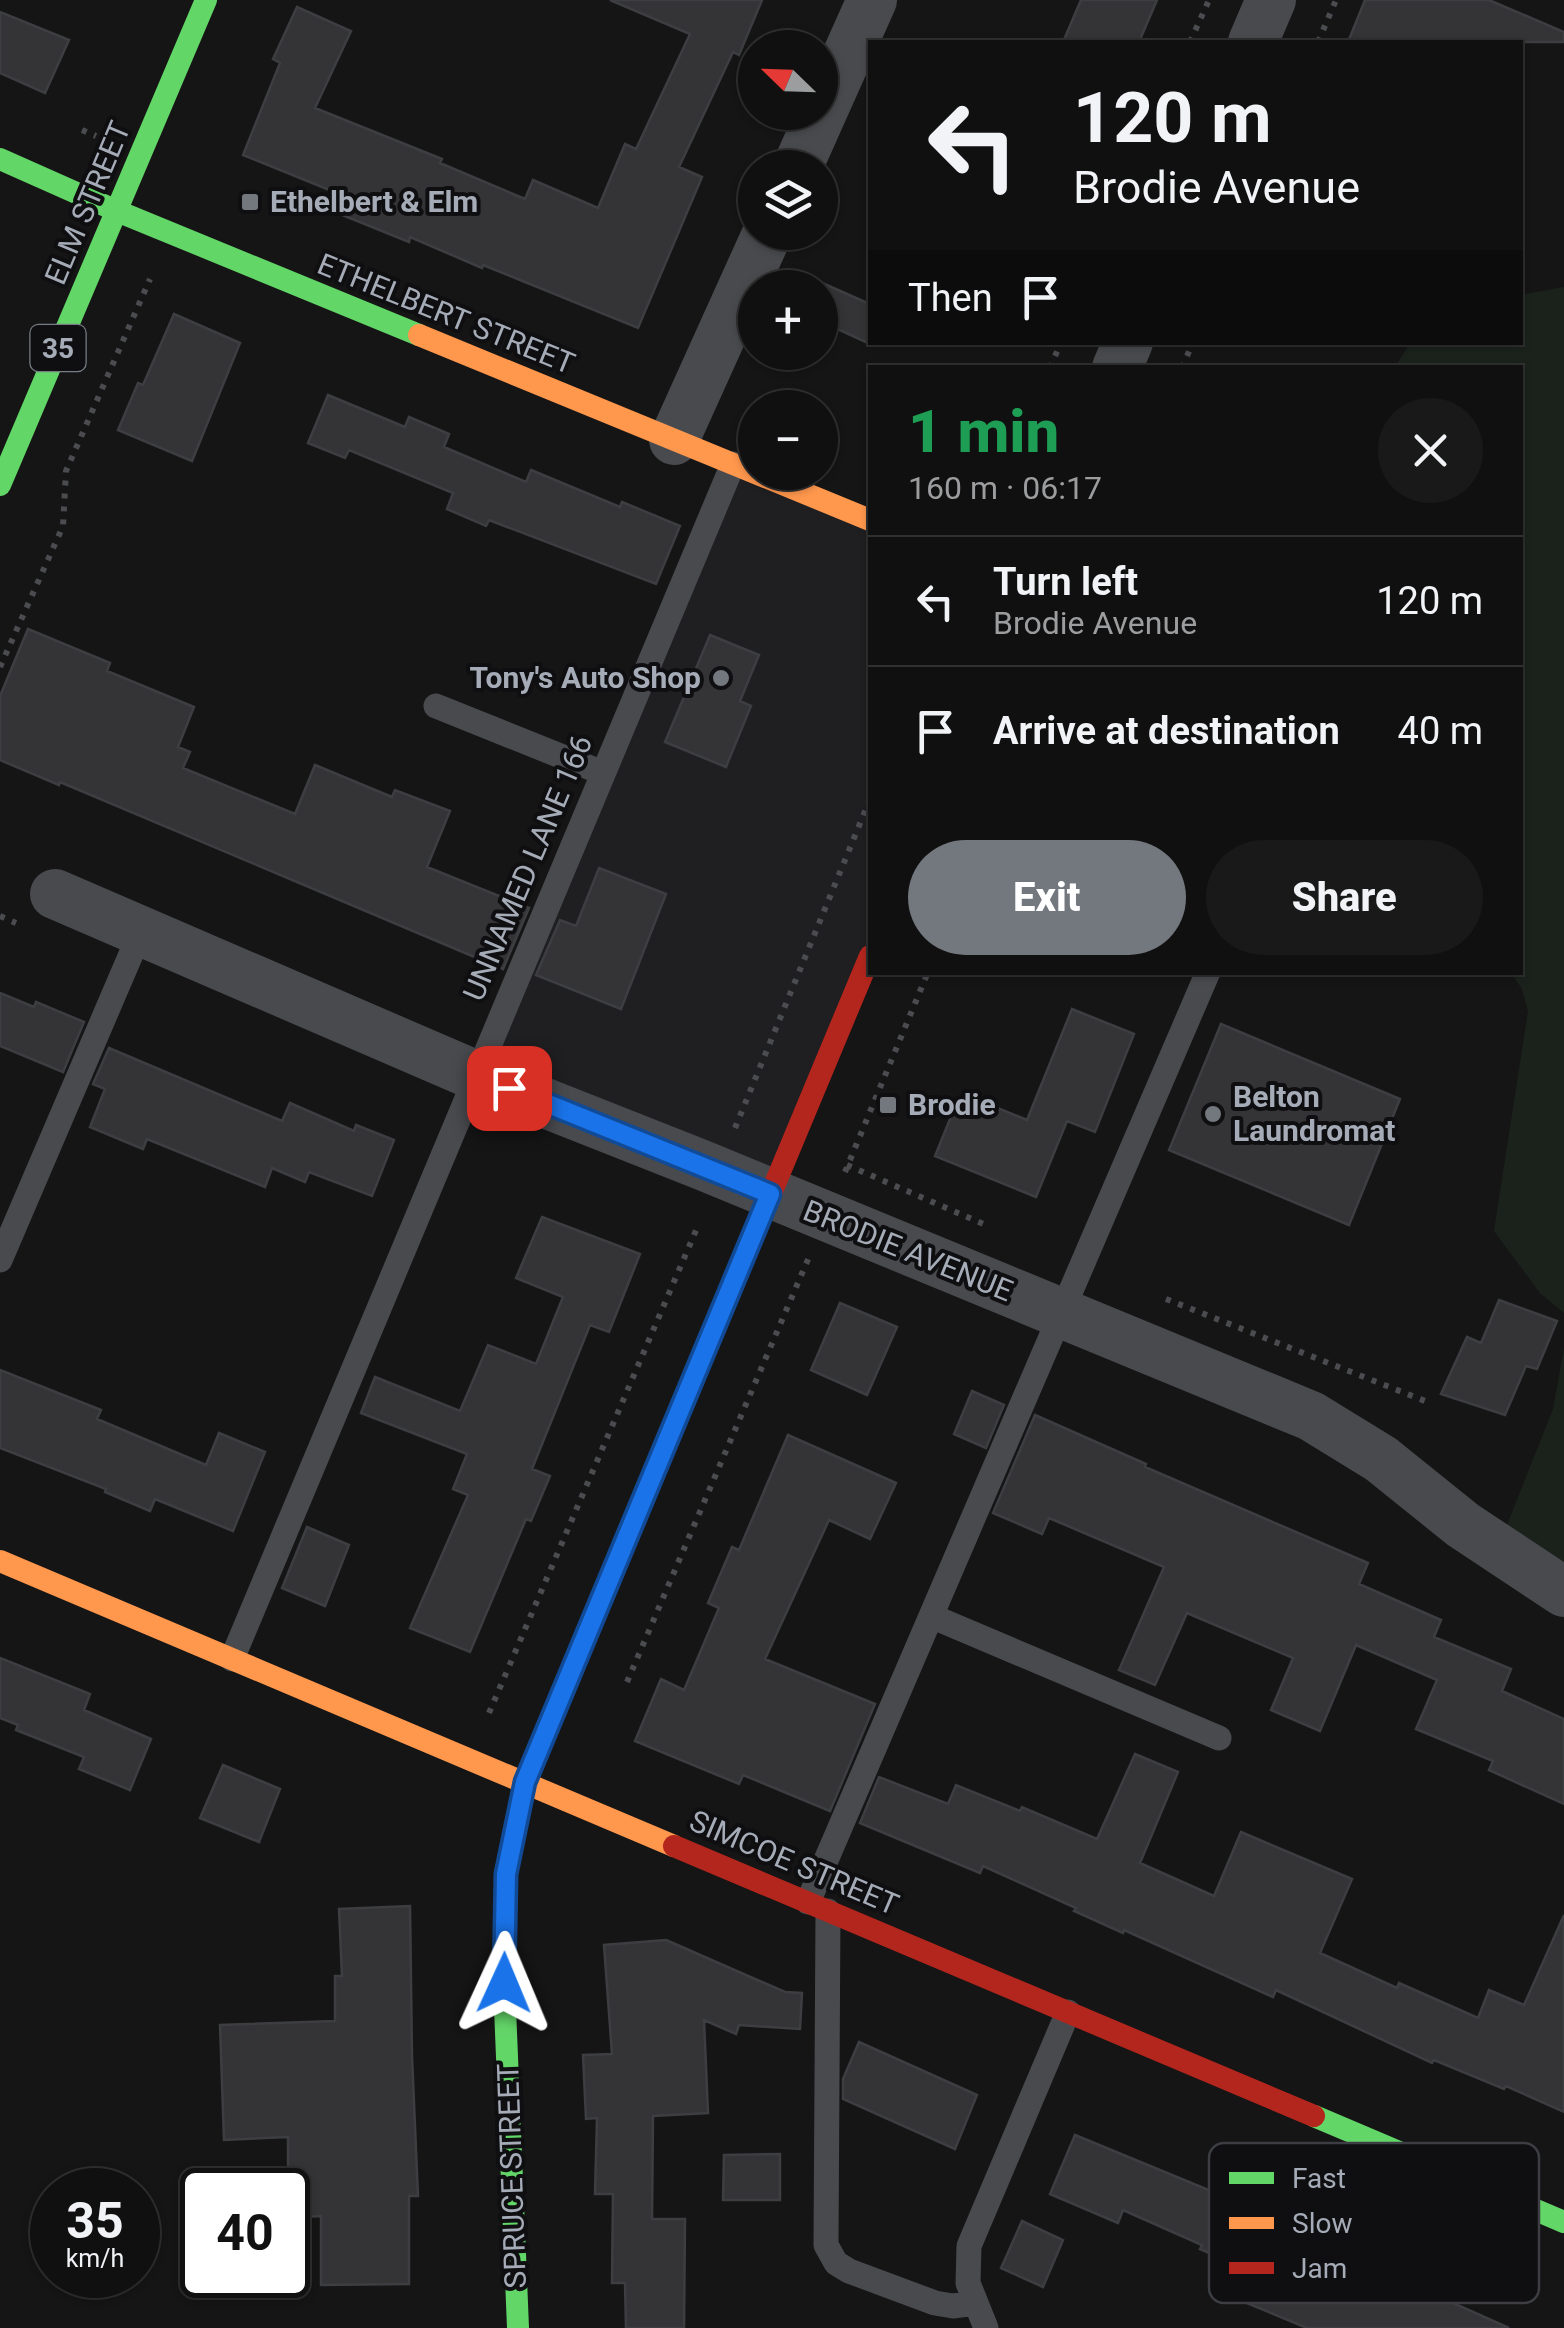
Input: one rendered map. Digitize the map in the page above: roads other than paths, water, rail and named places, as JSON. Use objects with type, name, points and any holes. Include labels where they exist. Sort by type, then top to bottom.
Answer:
[{"type":"street","name":"ELM STREET","points":[[0,485],[206,0]]},
{"type":"street","points":[[805,150],[872,0]]},
{"type":"street","points":[[1254,40],[1271,0]]},
{"type":"street","name":"ETHELBERT STREET","points":[[0,159],[117,211],[868,519]]},
{"type":"street","points":[[674,440],[760,250]]},
{"type":"street","name":"BRODIE AVENUE","points":[[55,894],[477,1076],[1311,1416],[1382,1459],[1463,1525],[1564,1592]]},
{"type":"street","name":"SPRUCE STREET","points":[[518,2328],[504,1983],[506,1874],[525,1782],[868,961]]},
{"type":"street","name":"SIMCOE STREET","points":[[0,1560],[1377,2143]]},
{"type":"street","name":"SIMCOE STREET","points":[[1539,2211],[1564,2222]]},
{"type":"lane","name":"UNNAMED LANE 166","points":[[232,1658],[733,464]]},
{"type":"lane","points":[[436,706],[604,773]]},
{"type":"lane","points":[[0,1260],[140,930]]},
{"type":"lane","points":[[975,2302],[952,2306],[934,2303],[849,2271],[836,2263],[826,2244],[818,1906],[930,1616],[1207,975]]},
{"type":"lane","points":[[930,1616],[1220,1738]]},
{"type":"lane","points":[[986,2328],[968,2283],[970,2246],[1068,2012]]},
{"type":"place","name":"Ethelbert & Elm","points":[[250,202]]},
{"type":"place","name":"Tony's Auto Shop","points":[[721,678]]},
{"type":"place","name":"Brodie","points":[[888,1105]]},
{"type":"place","name":"Belton Laundromat","points":[[1213,1114]]}]
